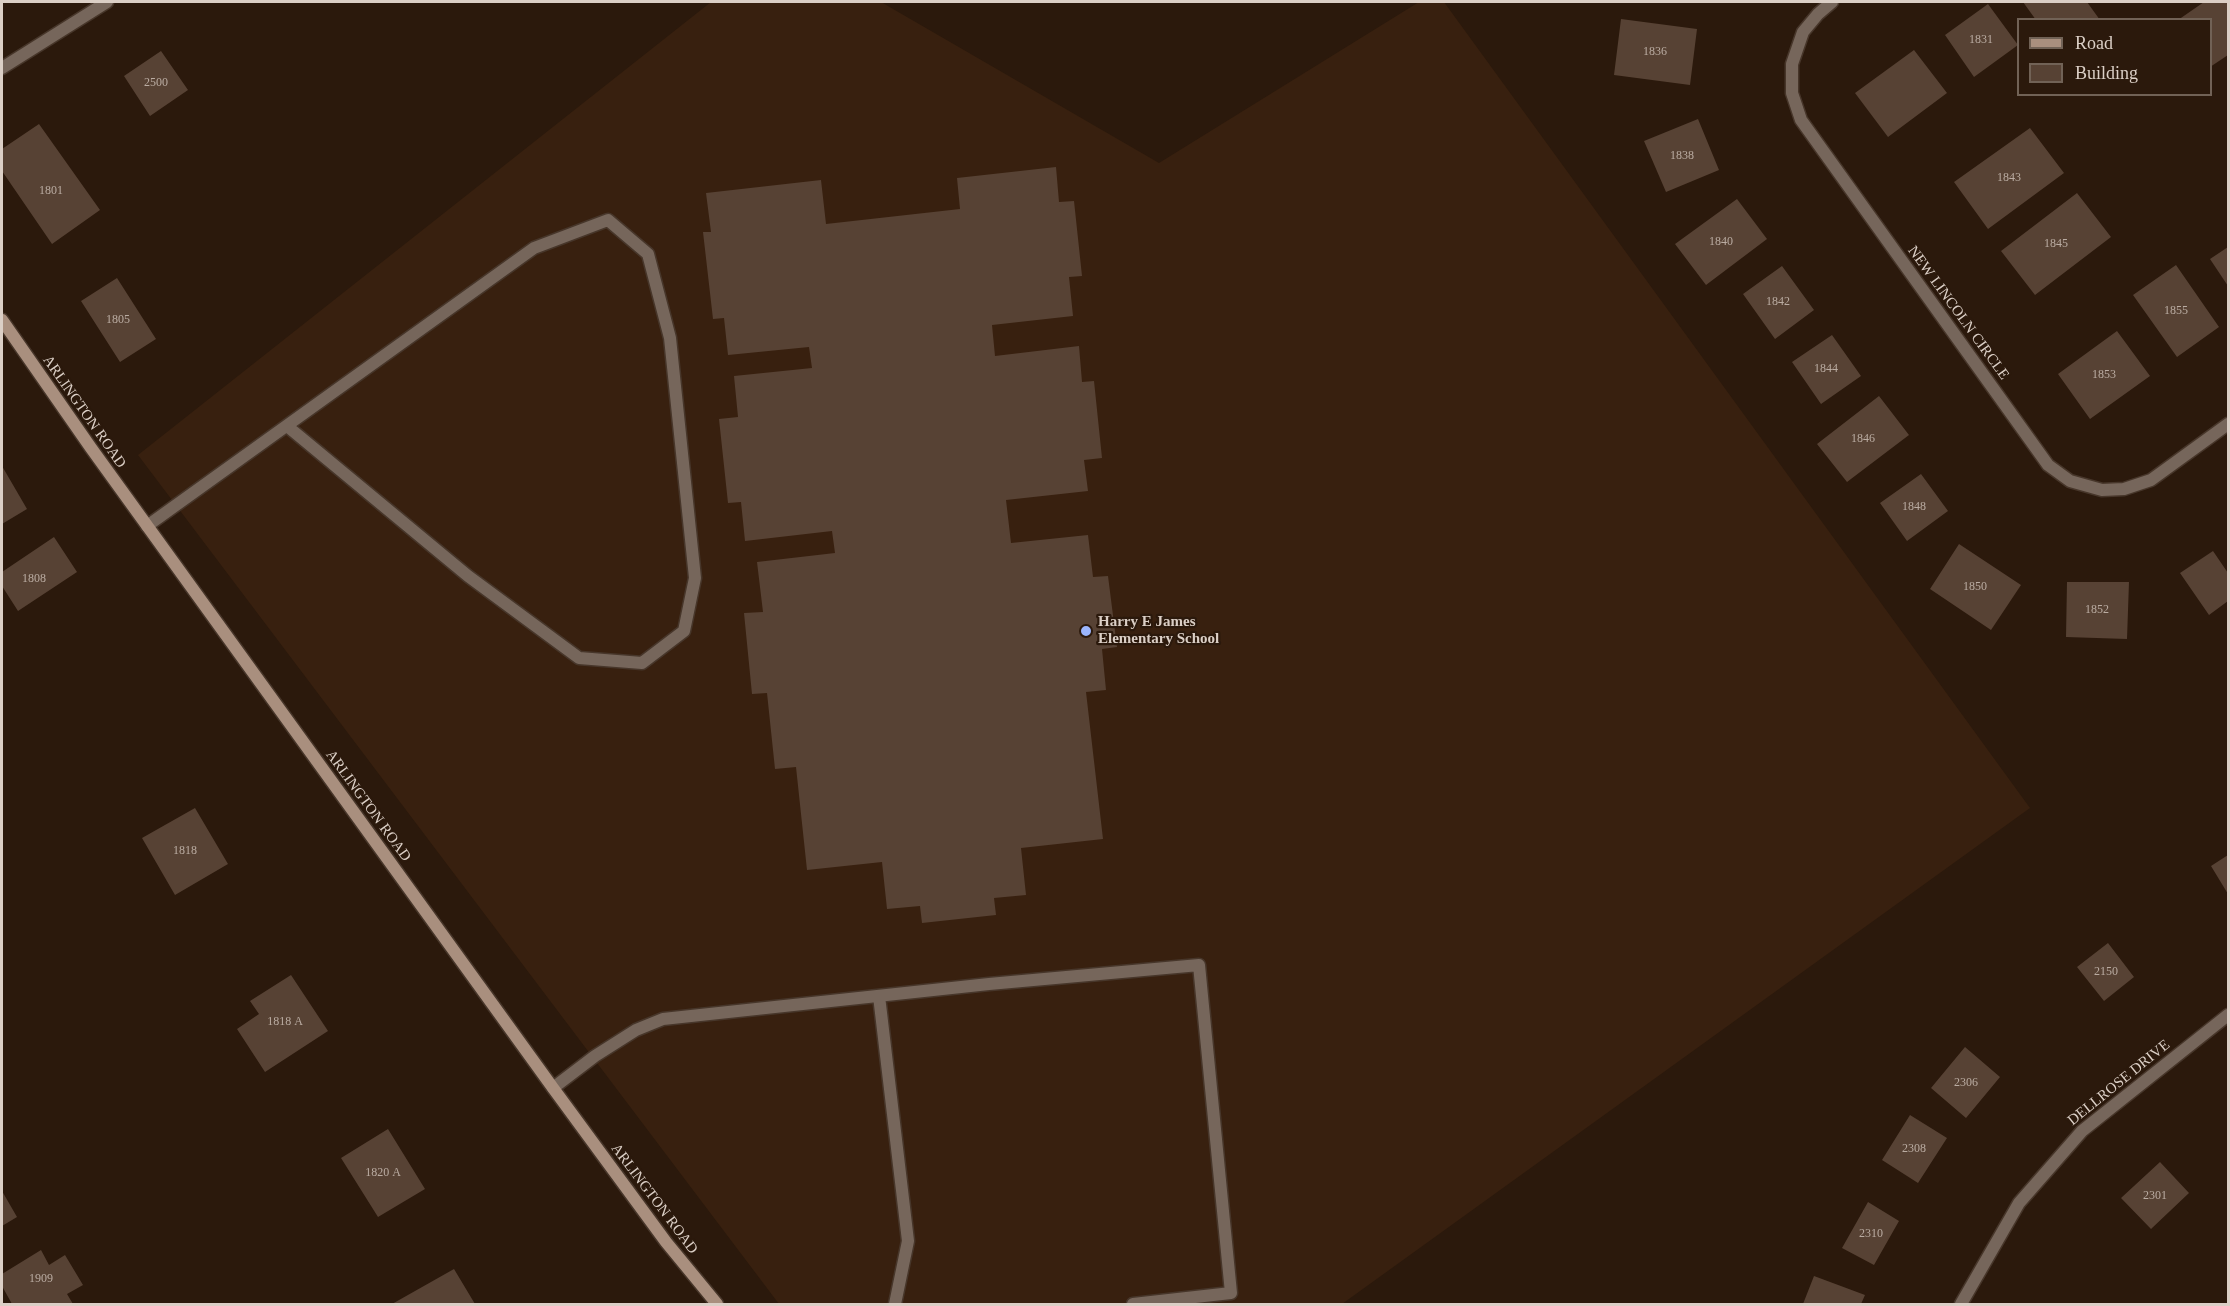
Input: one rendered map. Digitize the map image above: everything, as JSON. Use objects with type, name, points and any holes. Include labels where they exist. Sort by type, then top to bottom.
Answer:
[{"type":"main road","name":"ARLINGTON ROAD","points":[[2,320],[147,526],[553,1088],[666,1242],[717,1305]]},
{"type":"street","points":[[2,68],[107,2]]},
{"type":"street","name":"NEW LINCOLN CIRCLE","points":[[1832,2],[1803,32],[1792,64],[1792,93],[1801,120],[2048,465],[2070,481],[2102,490],[2124,489],[2151,480],[2229,424]]},
{"type":"street","points":[[147,526],[286,426],[534,248],[608,220],[648,254],[670,338],[695,578],[684,632],[642,663],[579,658],[468,576],[286,426]]},
{"type":"street","points":[[553,1088],[595,1056],[636,1030],[663,1018],[1199,965],[1231,1293],[1132,1305]]},
{"type":"street","points":[[879,996],[908,1241],[895,1305]]},
{"type":"street","name":"DELLROSE DRIVE","points":[[1961,1305],[2019,1203],[2082,1131],[2229,1015]]},
{"type":"shaded area","name":"Harry E James Elementary School","points":[[711,2],[881,2],[1159,163],[1419,2],[1444,2],[2030,808],[1342,1304],[779,1304],[138,455]]},
{"type":"building","points":[[2023,2],[2087,2],[2099,18],[2035,18]]},
{"type":"building","points":[[2204,2],[2228,2],[2228,55],[2212,66],[2212,18],[2181,18]]},
{"type":"building","points":[[1988,4],[2017,46],[1974,77],[1945,35]]},
{"type":"building","points":[[1621,19],[1697,29],[1690,85],[1614,75]]},
{"type":"building","points":[[1914,50],[1947,93],[1888,137],[1855,93]]},
{"type":"building","points":[[161,51],[188,90],[150,116],[124,76]]},
{"type":"building","points":[[1698,119],[1719,170],[1666,192],[1644,141]]},
{"type":"building","points":[[39,124],[100,210],[52,244],[2,171],[2,149]]},
{"type":"building","points":[[2030,128],[2064,173],[1988,229],[1954,182]]},
{"type":"building","points":[[1056,167],[1059,202],[1074,201],[1082,276],[1069,277],[1073,316],[992,325],[995,356],[1079,346],[1082,382],[1094,381],[1102,458],[1084,460],[1088,491],[1006,500],[1011,543],[1088,535],[1093,577],[1108,576],[1117,647],[1102,649],[1106,690],[1086,692],[1103,839],[1021,848],[1026,895],[994,898],[996,915],[922,923],[920,906],[887,909],[882,862],[807,870],[796,767],[775,769],[767,693],[752,694],[744,613],[763,612],[757,562],[835,553],[832,531],[745,541],[741,502],[728,503],[719,419],[738,417],[734,376],[812,368],[809,347],[728,355],[724,318],[713,319],[703,232],[711,232],[706,193],[821,180],[826,224],[960,209],[957,178]]},
{"type":"building","points":[[2077,193],[2111,237],[2035,295],[2001,251]]},
{"type":"building","points":[[1737,199],[1767,239],[1706,285],[1675,244]]},
{"type":"building","points":[[2228,247],[2228,286],[2210,259]]},
{"type":"building","points":[[2176,265],[2219,327],[2177,357],[2133,295]]},
{"type":"building","points":[[1782,266],[1814,310],[1775,339],[1743,294]]},
{"type":"building","points":[[117,278],[156,339],[120,362],[81,301]]},
{"type":"building","points":[[2117,331],[2150,376],[2090,419],[2058,374]]},
{"type":"building","points":[[1832,335],[1861,376],[1821,404],[1792,362]]},
{"type":"building","points":[[1879,396],[1909,435],[1847,482],[1817,444]]},
{"type":"building","points":[[2,466],[27,509],[2,524]]},
{"type":"building","points":[[1921,474],[1948,511],[1907,541],[1880,503]]},
{"type":"building","points":[[54,537],[77,572],[18,611],[2,586],[2,572]]},
{"type":"building","points":[[1959,544],[2021,585],[1991,630],[1930,589]]},
{"type":"building","points":[[2213,551],[2228,573],[2228,601],[2209,615],[2180,573]]},
{"type":"building","points":[[2067,582],[2129,582],[2127,639],[2066,637]]},
{"type":"building","points":[[195,808],[228,864],[175,895],[142,838]]},
{"type":"building","points":[[2228,855],[2228,894],[2211,866]]},
{"type":"building","points":[[2108,943],[2134,977],[2104,1001],[2077,967]]},
{"type":"building","points":[[291,975],[328,1031],[265,1072],[237,1029],[259,1014],[250,1001]]},
{"type":"building","points":[[1965,1047],[2000,1077],[1966,1118],[1931,1088]]},
{"type":"building","points":[[1910,1115],[1947,1138],[1918,1183],[1882,1160]]},
{"type":"building","points":[[388,1129],[425,1189],[378,1217],[341,1158]]},
{"type":"building","points":[[2160,1162],[2189,1193],[2151,1229],[2121,1198]]},
{"type":"building","points":[[2,1191],[17,1217],[2,1226]]},
{"type":"building","points":[[1868,1202],[1899,1221],[1874,1265],[1842,1248]]},
{"type":"building","points":[[41,1250],[49,1265],[65,1255],[83,1285],[67,1294],[73,1304],[12,1304],[2,1286],[2,1274]]},
{"type":"building","points":[[454,1269],[475,1304],[392,1304]]},
{"type":"building","points":[[1814,1276],[1865,1295],[1861,1304],[1803,1304]]},
{"type":"place","name":"Harry E James Elementary School","points":[[1086,631]]}]
